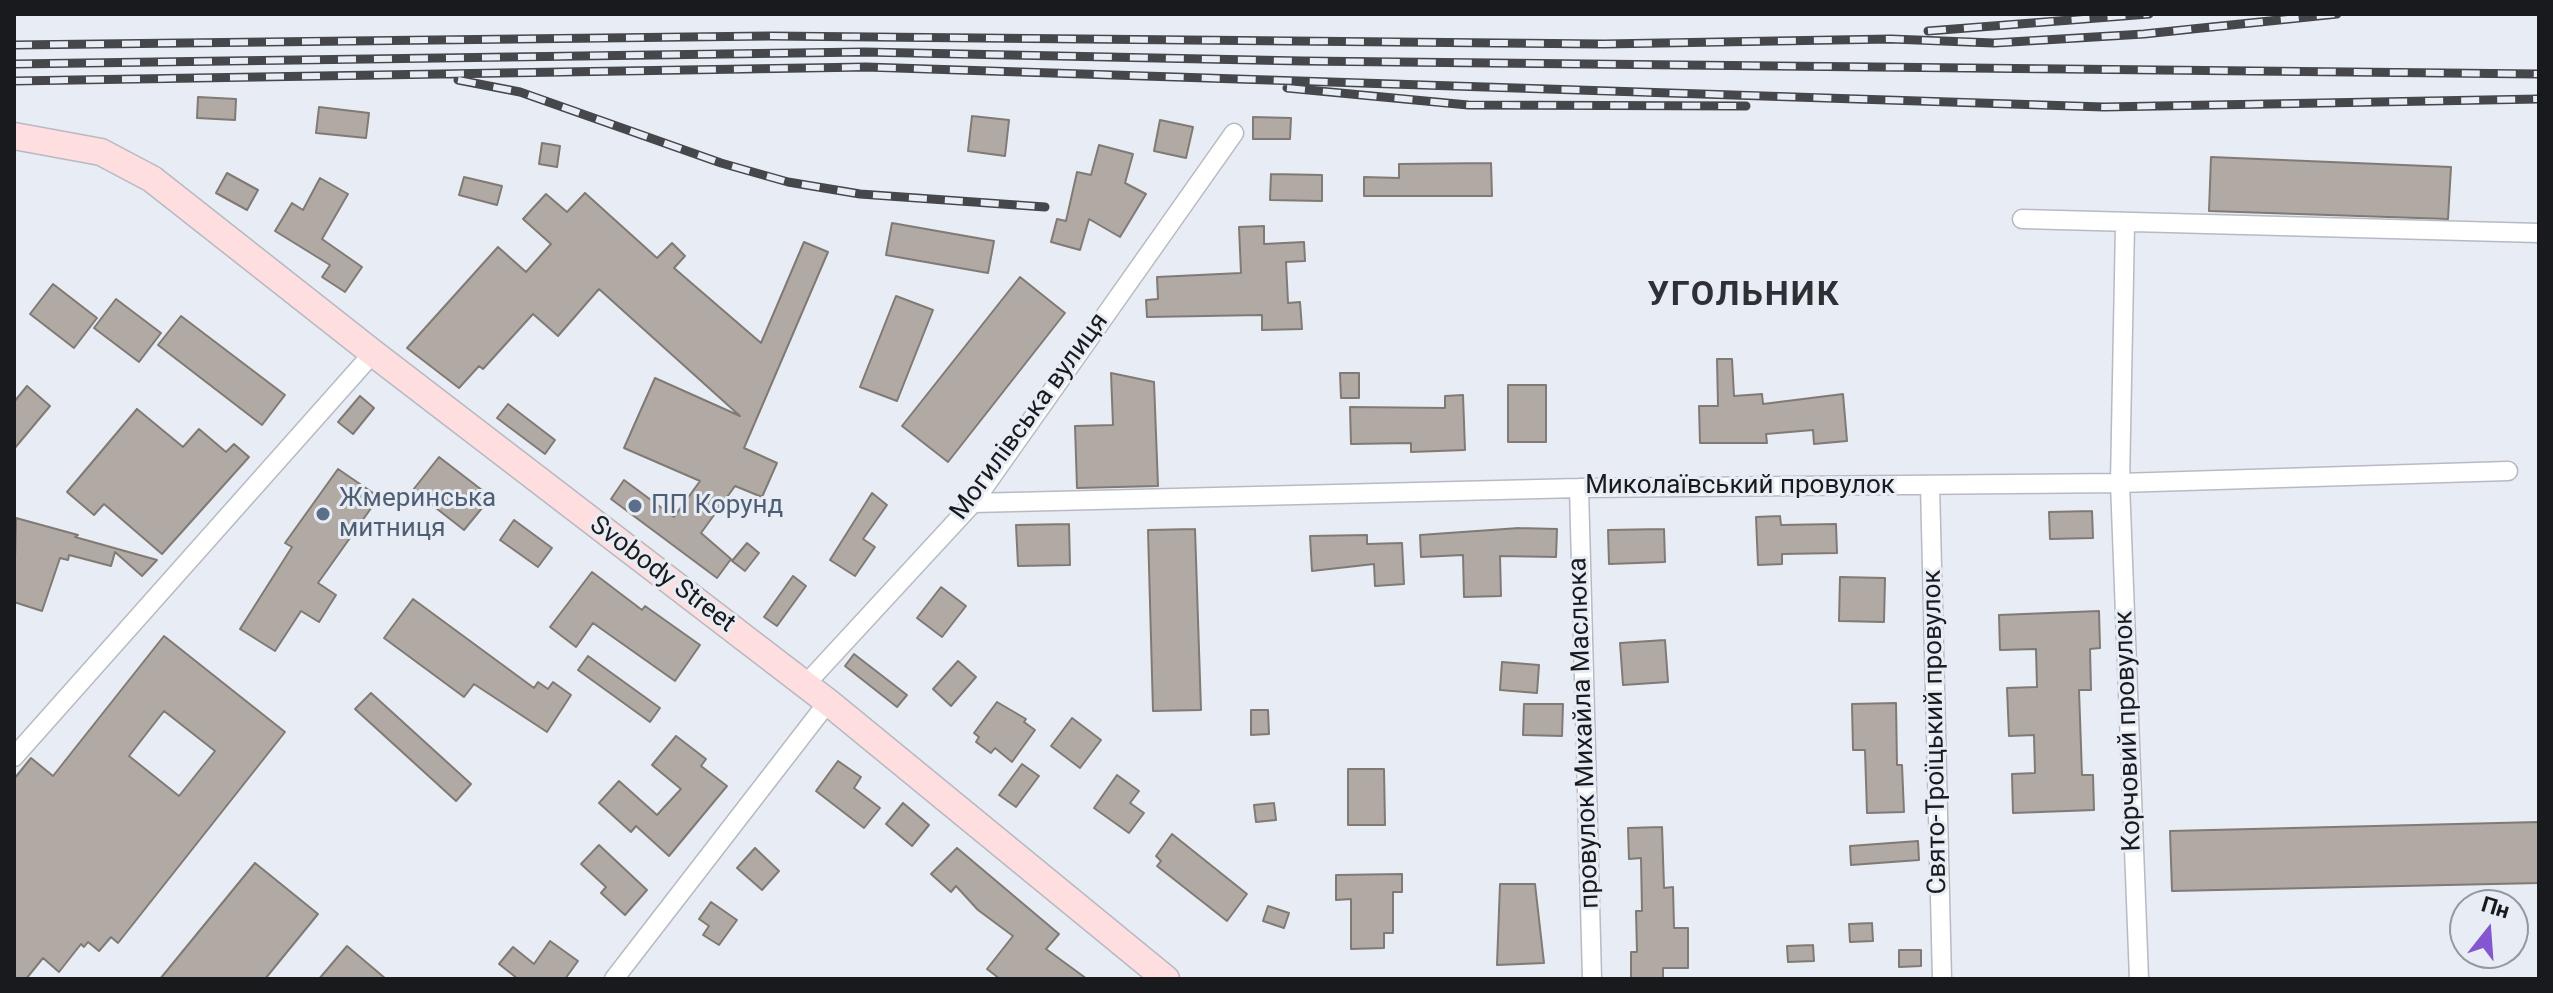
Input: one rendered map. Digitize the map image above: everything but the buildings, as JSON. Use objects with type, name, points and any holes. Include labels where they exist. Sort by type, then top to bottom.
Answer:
[{"type":"street","name":"Могилівська вулиця","points":[[805,685],[973,503],[1234,133]]},
{"type":"street","name":"Svobody Street","points":[[14,136],[101,152],[152,179],[828,702],[1166,979]]},
{"type":"street","points":[[2022,219],[2539,233]]},
{"type":"street","name":"Корчовий провулок","points":[[2125,224],[2120,483],[2139,979]]},
{"type":"street","points":[[14,757],[373,353]]},
{"type":"street","name":"Миколаївський провулок","points":[[973,503],[1579,488],[2120,483],[2508,471]]},
{"type":"street","name":"Свято-Троїцький провулок","points":[[1930,485],[1942,979]]},
{"type":"street","name":"провулок Михайла Маслюка","points":[[1579,488],[1592,979]]},
{"type":"street","points":[[614,979],[828,702]]},
{"type":"railway","points":[[1928,31],[2149,14]]},
{"type":"railway","points":[[14,45],[770,36],[1604,44],[1891,39],[1994,43],[2144,34],[2337,14]]},
{"type":"railway","points":[[14,64],[864,52],[1302,61],[2539,74]]},
{"type":"railway","points":[[14,81],[866,67],[2104,107],[2539,99]]},
{"type":"railway","points":[[458,80],[520,92],[721,163],[788,182],[860,194],[1045,207]]},
{"type":"railway","points":[[1287,88],[1468,105],[1746,106]]},
{"type":"place","name":"ПП Корунд","points":[[635,506]]},
{"type":"place","name":"Жмеринська митниця","points":[[323,514]]},
{"type":"district","name":"УГОЛЬНИК","points":[[1744,296]]}]
